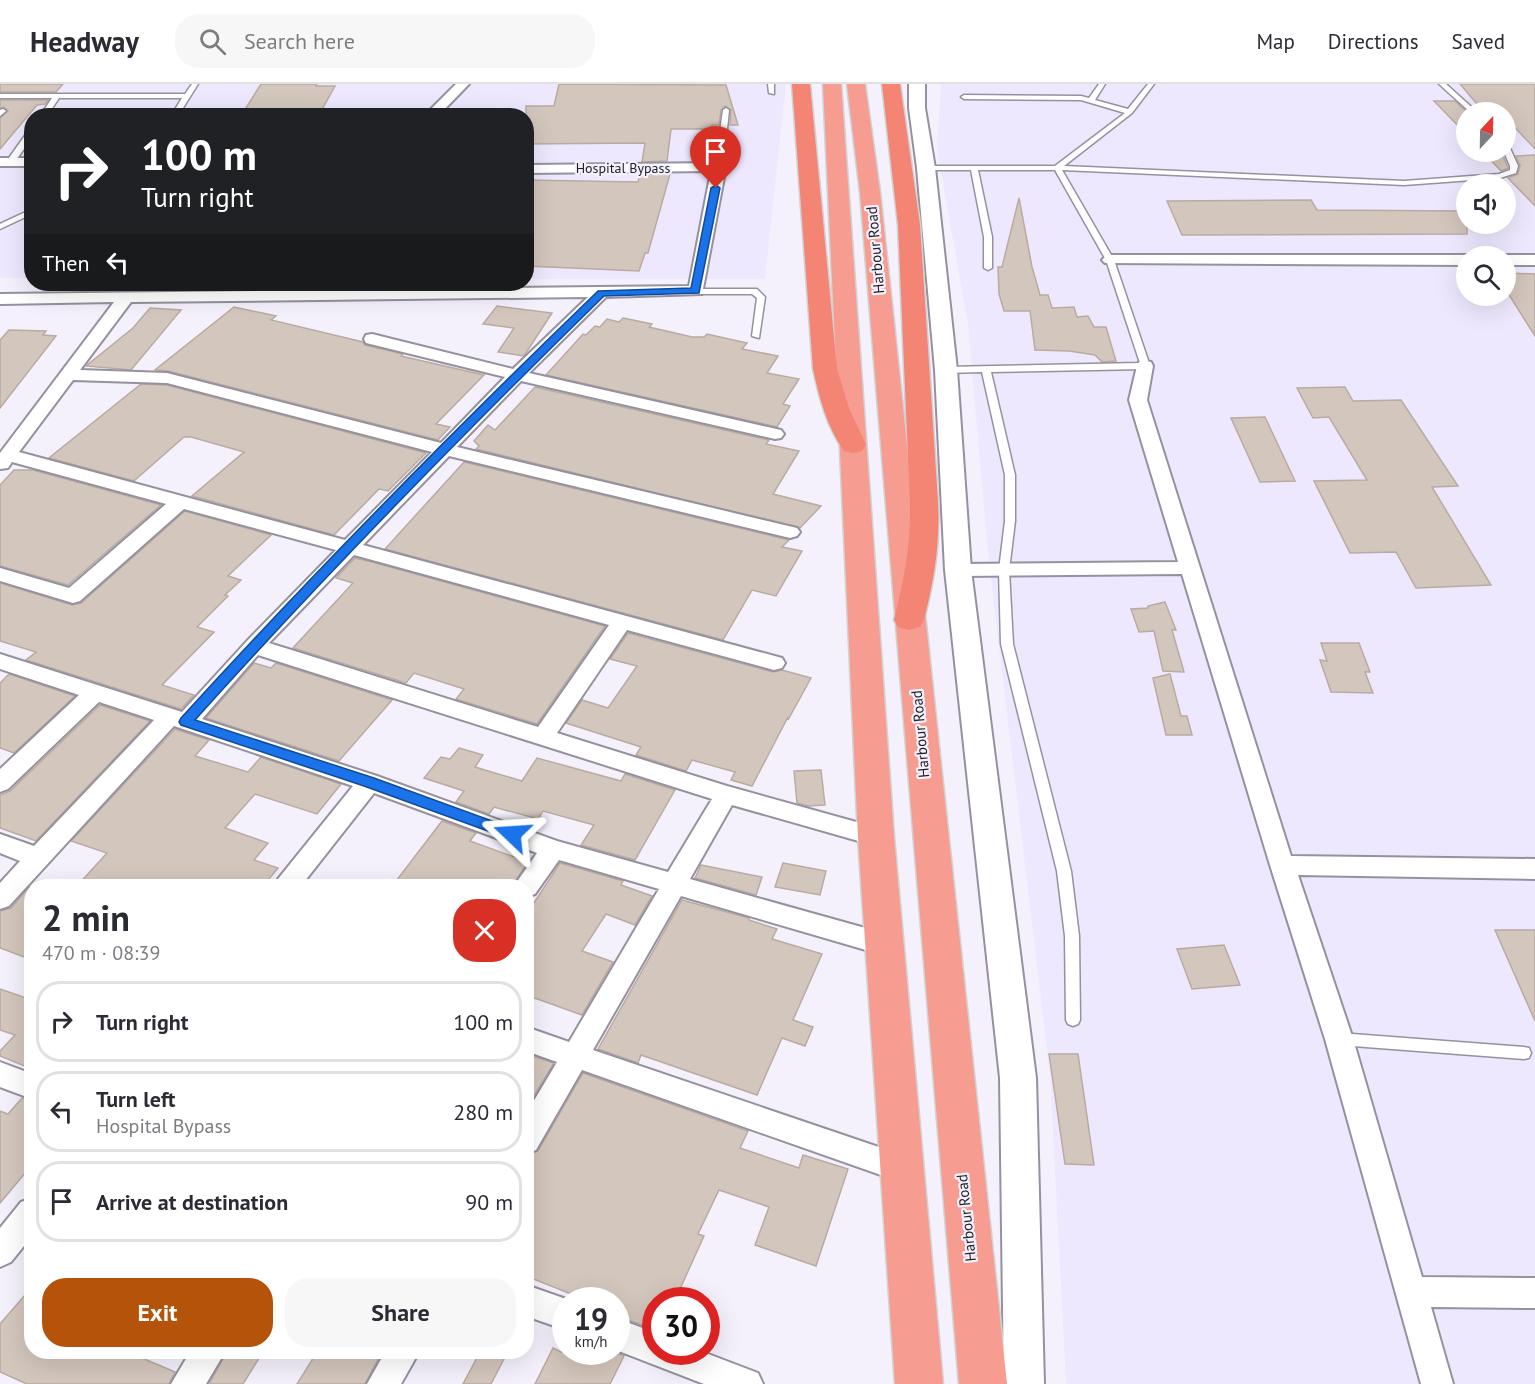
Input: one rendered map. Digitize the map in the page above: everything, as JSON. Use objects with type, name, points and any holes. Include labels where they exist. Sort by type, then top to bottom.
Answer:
[{"type":"highway","points":[[801,84],[825,369],[838,414],[853,445]]},
{"type":"highway","points":[[832,84],[857,549],[883,944],[919,1384]]},
{"type":"highway","name":"Harbour Road","points":[[856,84],[875,247],[983,1384]]},
{"type":"highway","points":[[891,84],[909,225],[924,503],[925,539],[921,570],[909,620]]},
{"type":"street","points":[[438,108],[464,84]]},
{"type":"street","points":[[917,84],[917,108],[926,168],[946,370],[958,570],[1018,1078],[1024,1384]]},
{"type":"street","points":[[5,162],[24,162]]},
{"type":"street","points":[[0,299],[696,291],[719,167]]},
{"type":"street","name":"Hospital Bypass","points":[[534,169],[719,167]]},
{"type":"street","points":[[1110,260],[1456,260]]},
{"type":"street","points":[[1516,260],[1535,260]]},
{"type":"street","points":[[0,899],[38,858],[254,646],[447,450],[517,375],[601,293]]},
{"type":"street","points":[[125,299],[4,460],[181,501],[774,663]]},
{"type":"street","points":[[372,339],[775,434]]},
{"type":"street","points":[[1145,366],[1138,400],[1282,865],[1340,1040],[1437,1384]]},
{"type":"street","points":[[69,375],[167,378],[447,450],[790,532]]},
{"type":"street","points":[[0,574],[73,596],[181,501]]},
{"type":"street","points":[[958,570],[1190,568]]},
{"type":"street","points":[[543,737],[622,621]]},
{"type":"street","points":[[254,646],[726,795],[876,837]]},
{"type":"street","points":[[4,668],[96,692],[178,719],[369,782],[553,849],[883,944]]},
{"type":"street","points":[[0,783],[96,692]]},
{"type":"street","points":[[293,879],[369,782]]},
{"type":"street","points":[[534,1128],[726,795]]},
{"type":"street","points":[[0,843],[38,858]]},
{"type":"street","points":[[532,879],[553,849]]},
{"type":"street","points":[[1282,865],[1535,869]]},
{"type":"street","points":[[534,1042],[901,1168]]},
{"type":"street","points":[[0,1074],[24,1084]]},
{"type":"street","points":[[0,1252],[24,1222]]},
{"type":"street","points":[[1411,1292],[1535,1293]]},
{"type":"street","points":[[534,1303],[552,1310]]},
{"type":"street","points":[[187,1384],[204,1359]]},
{"type":"street","points":[[383,1384],[399,1359]]},
{"type":"street","points":[[697,1365],[747,1384]]},
{"type":"lane","points":[[180,108],[195,84]]},
{"type":"lane","points":[[771,84],[772,93]]},
{"type":"lane","points":[[1091,100],[1102,84]]},
{"type":"lane","points":[[1057,168],[1130,112],[1151,84]]},
{"type":"lane","points":[[1442,84],[1463,102]]},
{"type":"lane","points":[[0,96],[188,96]]},
{"type":"lane","points":[[49,108],[57,96]]},
{"type":"lane","points":[[964,97],[1063,97],[1091,100],[1130,112]]},
{"type":"lane","points":[[719,167],[726,110]]},
{"type":"lane","points":[[5,162],[24,141]]},
{"type":"lane","points":[[926,168],[1057,168],[1352,181],[1436,182],[1500,176],[1513,171],[1512,162]]},
{"type":"lane","points":[[974,168],[988,237],[988,267]]},
{"type":"lane","points":[[946,370],[1145,366],[1110,260],[1057,168]]},
{"type":"lane","points":[[0,227],[24,215]]},
{"type":"lane","points":[[696,291],[754,291],[761,297],[756,336]]},
{"type":"lane","points":[[986,369],[1010,475],[1010,521],[1004,570],[1007,644],[1064,871],[1072,936],[1073,1020]]},
{"type":"lane","points":[[1340,1040],[1524,1053]]},
{"type":"shaded area","points":[[0,84],[786,84],[765,279],[534,279],[534,108],[24,108],[24,278],[0,278]]},
{"type":"shaded area","points":[[941,84],[1535,84],[1535,1384],[1066,1384],[1050,1075],[988,554],[968,325],[937,148]]},
{"type":"building","points":[[0,84],[63,84],[56,92],[0,92]]},
{"type":"building","points":[[261,84],[335,86],[323,108],[246,108]]},
{"type":"building","points":[[559,84],[726,85],[738,125],[730,125],[731,110],[725,106],[721,110],[719,125],[712,125],[712,129],[671,129],[667,161],[642,162],[645,143],[534,144],[534,108],[526,108],[526,106],[554,106]]},
{"type":"building","points":[[1460,84],[1535,84],[1535,149],[1516,129],[1516,102],[1475,102]]},
{"type":"building","points":[[0,100],[48,100],[45,104],[37,105],[34,108],[24,108],[24,120],[0,149],[0,118],[8,111],[4,107],[0,108]]},
{"type":"building","points":[[1434,101],[1456,102],[1456,124]]},
{"type":"building","points":[[1535,155],[1535,206],[1516,186],[1516,175],[1520,165],[1516,156]]},
{"type":"building","points":[[1493,162],[1506,162],[1508,168],[1501,171]]},
{"type":"building","points":[[640,174],[670,174],[648,253],[645,253],[639,271],[534,266],[534,180],[638,182]]},
{"type":"building","points":[[1019,198],[1032,267],[1040,295],[1048,295],[1052,308],[1074,307],[1077,317],[1088,316],[1094,327],[1106,327],[1116,361],[1102,362],[1095,355],[1069,351],[1035,350],[1030,311],[1004,311],[999,294],[998,267],[1002,267]]},
{"type":"building","points":[[1311,200],[1317,210],[1456,211],[1456,234],[1467,234],[1182,235],[1167,201]]},
{"type":"building","points":[[1516,273],[1535,274],[1535,336],[1516,306]]},
{"type":"building","points":[[497,306],[552,313],[524,356],[498,352],[514,328],[483,324]]},
{"type":"building","points":[[234,307],[276,316],[271,320],[363,342],[365,345],[403,354],[401,356],[484,375],[436,424],[450,427],[438,440],[168,371],[155,370]]},
{"type":"building","points":[[150,308],[181,310],[131,370],[86,366],[133,328]]},
{"type":"building","points":[[623,318],[652,324],[649,327],[692,337],[704,337],[707,334],[747,343],[742,349],[778,356],[767,373],[799,379],[783,404],[790,406],[777,427],[546,375],[583,334],[586,335],[595,326],[600,327],[607,319],[619,322]]},
{"type":"building","points":[[9,330],[46,331],[43,335],[56,336],[0,408],[0,340]]},
{"type":"building","points":[[141,384],[167,385],[426,453],[388,491],[379,489],[334,535],[192,496],[244,452],[191,437],[184,437],[134,481],[49,458]]},
{"type":"building","points":[[535,387],[769,440],[766,444],[799,451],[773,494],[821,506],[800,528],[476,449],[479,446],[474,441],[488,425],[495,430]]},
{"type":"building","points":[[1345,387],[1353,401],[1401,400],[1458,486],[1432,487],[1491,585],[1416,588],[1396,552],[1350,553],[1314,481],[1367,480],[1329,417],[1313,418],[1297,388]]},
{"type":"building","points":[[1265,417],[1295,481],[1260,482],[1231,418]]},
{"type":"building","points":[[464,462],[789,540],[782,547],[802,551],[776,596],[752,590],[723,640],[385,549]]},
{"type":"building","points":[[14,470],[33,470],[161,505],[68,585],[0,566],[0,485]]},
{"type":"building","points":[[185,511],[271,535],[228,576],[241,580],[197,627],[214,632],[162,685],[194,695],[181,709],[26,660],[36,652],[0,641],[0,583],[72,605],[81,603]]},
{"type":"building","points":[[355,558],[605,626],[537,724],[456,699],[464,689],[414,673],[406,683],[293,648],[353,583],[336,578]]},
{"type":"building","points":[[1165,602],[1176,630],[1172,630],[1184,672],[1163,671],[1154,631],[1139,632],[1131,609],[1148,608],[1148,606]]},
{"type":"building","points":[[628,633],[773,672],[782,670],[811,678],[752,786],[731,780],[735,772],[692,760],[686,771],[636,755],[641,747],[566,723],[582,700],[608,708],[637,666],[610,659]]},
{"type":"building","points":[[1321,643],[1359,643],[1370,672],[1365,672],[1373,693],[1331,692],[1320,660],[1327,661]]},
{"type":"building","points":[[254,663],[271,668],[276,663],[392,700],[339,761],[206,718]]},
{"type":"building","points":[[9,674],[75,696],[14,753],[0,748],[0,683]]},
{"type":"building","points":[[1170,674],[1181,716],[1187,716],[1192,735],[1166,735],[1153,678]]},
{"type":"building","points":[[100,705],[150,721],[36,841],[0,828],[0,795],[10,791]]},
{"type":"building","points":[[175,729],[209,740],[195,756],[248,772],[261,757],[341,784],[317,814],[255,794],[225,828],[268,843],[254,860],[278,868],[269,879],[83,879],[107,853],[71,841]]},
{"type":"building","points":[[459,748],[483,755],[475,767],[522,781],[537,758],[621,781],[625,774],[675,790],[635,860],[581,845],[594,825],[543,811],[538,819],[494,807],[489,814],[456,802],[464,791],[424,778],[441,757],[450,759]]},
{"type":"building","points":[[821,770],[825,805],[808,806],[797,803],[794,771]]},
{"type":"building","points":[[442,821],[476,833],[470,841],[528,862],[517,879],[398,879]]},
{"type":"building","points":[[560,863],[623,881],[621,885],[652,896],[635,925],[606,914],[582,951],[613,962],[582,1015],[534,998],[534,903]]},
{"type":"building","points":[[783,863],[826,871],[820,895],[775,887]]},
{"type":"building","points":[[701,865],[762,877],[756,895],[695,878]]},
{"type":"building","points":[[24,893],[24,957],[0,948],[0,911],[11,908]]},
{"type":"building","points":[[682,900],[749,918],[749,920],[777,929],[772,939],[822,954],[793,1020],[813,1027],[805,1046],[782,1038],[757,1095],[641,1055],[638,1063],[598,1049]]},
{"type":"building","points":[[1495,930],[1535,930],[1535,1021]]},
{"type":"building","points":[[1224,945],[1240,985],[1192,989],[1177,949]]},
{"type":"building","points":[[0,989],[24,997],[24,1066],[0,1056],[0,1051],[15,1035],[0,1030]]},
{"type":"building","points":[[1049,1054],[1078,1054],[1094,1165],[1065,1164]]},
{"type":"building","points":[[534,1057],[554,1063],[534,1096]]},
{"type":"building","points":[[583,1073],[748,1131],[740,1148],[799,1168],[803,1155],[848,1169],[816,1266],[755,1245],[769,1207],[719,1190],[698,1234],[704,1236],[681,1287],[642,1287],[642,1325],[630,1321],[630,1287],[553,1287],[534,1279],[534,1153],[538,1151]]},
{"type":"building","points":[[22,1098],[24,1099],[24,1174],[0,1203],[0,1111],[8,1114]]},
{"type":"building","points":[[24,1296],[24,1359],[144,1359],[175,1372],[169,1384],[27,1384],[0,1372],[0,1324]]},
{"type":"building","points":[[552,1350],[552,1365],[620,1365],[610,1384],[535,1384]]},
{"type":"building","points":[[223,1359],[259,1359],[243,1384],[209,1384]]},
{"type":"building","points":[[313,1359],[378,1359],[365,1384],[297,1384]]},
{"type":"building","points":[[476,1359],[504,1359],[491,1384],[463,1384]]},
{"type":"route","points":[[512,834],[369,782],[186,722],[254,646],[447,450],[517,375],[601,293],[696,291],[716,188]]}]
